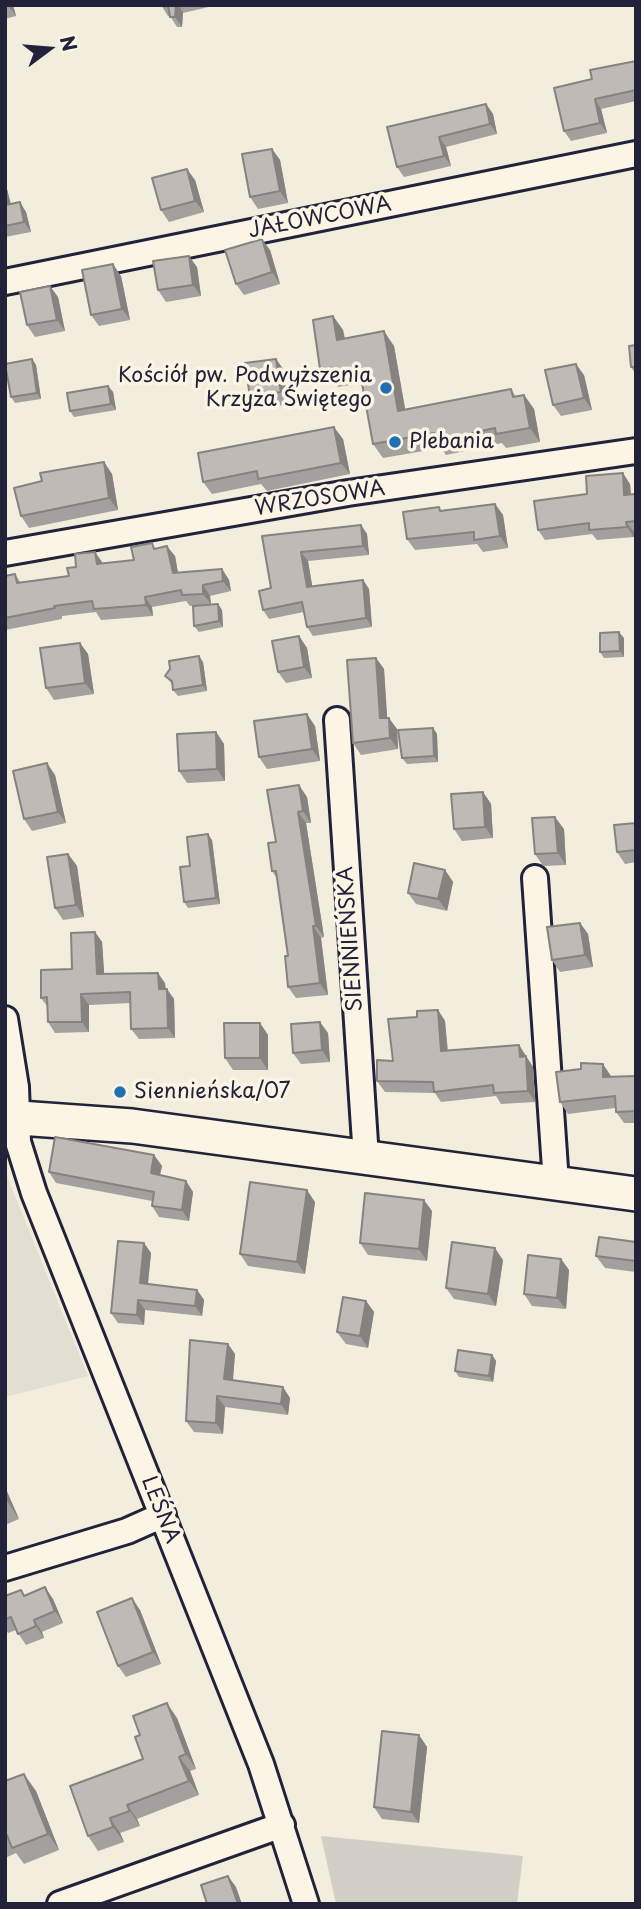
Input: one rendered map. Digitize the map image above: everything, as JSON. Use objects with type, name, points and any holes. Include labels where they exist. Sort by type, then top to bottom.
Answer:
[{"type":"main road","points":[[11,1117],[132,1126],[636,1194]]},
{"type":"street","name":"JAŁOWCOWA","points":[[5,282],[636,154]]},
{"type":"street","name":"WRZOSOWA","points":[[5,552],[348,493],[636,451]]},
{"type":"street","name":"SIENNIEŃSKA","points":[[337,720],[366,1158]]},
{"type":"street","points":[[535,878],[556,1183]]},
{"type":"street","name":"LEŚNA","points":[[5,1019],[11,1117],[34,1193],[261,1764],[306,1904]]},
{"type":"street","points":[[5,1568],[127,1531],[163,1515]]},
{"type":"street","points":[[60,1904],[282,1825]]},
{"type":"shaded area","points":[[5,1171],[88,1376],[5,1397]]},
{"type":"shaded area","points":[[321,1836],[523,1856],[517,1904],[336,1904]]},
{"type":"building","points":[[168,5],[176,5],[175,17],[170,17]]},
{"type":"building","points":[[636,61],[636,90],[595,99],[600,123],[564,131],[554,88],[592,79],[590,70]]},
{"type":"building","points":[[486,104],[490,124],[439,137],[444,156],[397,167],[387,127]]},
{"type":"building","points":[[272,149],[280,191],[250,197],[242,154]]},
{"type":"building","points":[[187,169],[195,201],[161,210],[152,178]]},
{"type":"building","points":[[5,200],[6,205],[20,202],[24,222],[5,226]]},
{"type":"building","points":[[262,239],[272,272],[236,284],[225,250]]},
{"type":"building","points":[[189,256],[193,285],[158,290],[153,261]]},
{"type":"building","points":[[113,264],[122,309],[91,315],[82,270]]},
{"type":"building","points":[[50,286],[57,320],[27,325],[20,292]]},
{"type":"building","points":[[333,316],[337,340],[384,331],[398,411],[511,389],[513,397],[524,395],[530,428],[496,434],[495,428],[436,441],[434,433],[373,444],[359,367],[328,373],[327,368],[320,369],[313,320]]},
{"type":"building","points":[[636,345],[636,367],[631,367],[629,346]]},
{"type":"building","points":[[32,359],[37,393],[11,397],[5,364]]},
{"type":"building","points":[[276,359],[281,392],[250,397],[245,363]]},
{"type":"building","points":[[576,364],[584,398],[553,405],[545,370]]},
{"type":"building","points":[[108,386],[111,404],[70,411],[67,393]]},
{"type":"building","points":[[334,427],[341,463],[258,479],[257,471],[203,482],[198,453]]},
{"type":"building","points":[[104,462],[109,498],[21,516],[14,488],[42,481],[40,473]]},
{"type":"building","points":[[623,473],[624,495],[636,494],[636,521],[626,522],[627,527],[589,530],[589,523],[538,530],[534,501],[587,494],[586,476]]},
{"type":"building","points":[[495,504],[500,536],[474,540],[474,532],[407,539],[403,512],[439,507],[440,511]]},
{"type":"building","points":[[361,525],[363,546],[301,552],[307,587],[363,580],[366,618],[307,627],[302,602],[263,610],[259,591],[271,588],[262,536]]},
{"type":"building","points":[[152,543],[154,549],[167,546],[173,573],[222,569],[223,581],[203,585],[203,594],[182,595],[181,590],[145,597],[146,605],[94,609],[92,601],[54,606],[55,608],[5,618],[5,576],[15,574],[17,583],[69,576],[67,568],[76,567],[75,554],[95,552],[97,564],[134,560],[131,547]]},
{"type":"building","points":[[218,604],[219,621],[194,626],[193,606]]},
{"type":"building","points":[[619,632],[620,651],[600,652],[600,633]]},
{"type":"building","points":[[299,636],[304,667],[278,672],[272,641]]},
{"type":"building","points":[[80,643],[85,683],[46,688],[40,648]]},
{"type":"building","points":[[199,656],[203,685],[173,690],[172,681],[165,676],[170,669],[169,661]]},
{"type":"building","points":[[376,658],[380,718],[389,718],[390,738],[353,743],[347,660]]},
{"type":"building","points":[[307,714],[312,749],[259,757],[254,721]]},
{"type":"building","points":[[433,728],[434,756],[402,758],[398,730]]},
{"type":"building","points":[[216,732],[217,769],[179,771],[177,734]]},
{"type":"building","points":[[47,763],[58,812],[24,819],[13,771]]},
{"type":"building","points":[[299,785],[303,811],[298,812],[316,926],[313,926],[320,983],[288,987],[285,956],[288,956],[276,871],[272,871],[268,843],[276,842],[267,790]]},
{"type":"building","points":[[483,792],[485,827],[454,829],[451,794]]},
{"type":"building","points":[[555,817],[558,853],[535,854],[532,818]]},
{"type":"building","points":[[636,823],[636,850],[617,852],[614,825]]},
{"type":"building","points":[[208,834],[216,898],[184,902],[180,867],[190,866],[187,837]]},
{"type":"building","points":[[68,854],[76,905],[55,908],[47,857]]},
{"type":"building","points":[[414,863],[445,870],[438,899],[408,893]]},
{"type":"building","points":[[580,923],[585,955],[552,960],[547,927]]},
{"type":"building","points":[[95,932],[97,974],[158,973],[159,989],[167,989],[168,1028],[131,1029],[130,992],[81,994],[82,1022],[48,1022],[47,997],[41,998],[41,970],[72,969],[71,933]]},
{"type":"building","points":[[438,1010],[441,1051],[519,1045],[520,1057],[526,1056],[528,1091],[494,1093],[493,1085],[434,1092],[433,1082],[377,1081],[377,1060],[393,1061],[388,1019],[417,1017],[417,1011]]},
{"type":"building","points":[[320,1022],[322,1050],[293,1053],[291,1024]]},
{"type":"building","points":[[224,1023],[260,1023],[260,1058],[225,1058]]},
{"type":"building","points":[[581,1063],[603,1064],[603,1077],[636,1076],[636,1111],[616,1112],[615,1096],[560,1102],[556,1072],[581,1069]]},
{"type":"building","points":[[55,1137],[154,1155],[151,1173],[186,1181],[182,1210],[152,1206],[154,1192],[49,1172]]},
{"type":"building","points":[[250,1182],[307,1190],[297,1262],[240,1254]]},
{"type":"building","points":[[365,1193],[424,1200],[419,1249],[360,1243]]},
{"type":"building","points":[[599,1237],[636,1242],[636,1261],[596,1256]]},
{"type":"building","points":[[118,1241],[144,1243],[140,1283],[197,1290],[195,1306],[138,1300],[137,1315],[111,1313]]},
{"type":"building","points":[[452,1242],[495,1248],[488,1294],[446,1288]]},
{"type":"building","points":[[528,1255],[561,1259],[557,1298],[524,1294]]},
{"type":"building","points":[[343,1297],[366,1301],[360,1336],[337,1332]]},
{"type":"building","points":[[190,1340],[228,1344],[224,1379],[283,1387],[281,1404],[217,1396],[216,1423],[186,1421]]},
{"type":"building","points":[[458,1350],[492,1355],[489,1376],[455,1371]]},
{"type":"building","points":[[45,1587],[55,1611],[34,1620],[36,1626],[18,1634],[11,1617],[5,1619],[5,1596],[21,1590],[24,1596]]},
{"type":"building","points":[[132,1598],[153,1652],[118,1666],[97,1612]]},
{"type":"building","points":[[167,1703],[186,1754],[179,1757],[189,1781],[127,1805],[130,1811],[110,1818],[113,1827],[88,1836],[70,1786],[143,1759],[135,1737],[140,1735],[133,1716]]},
{"type":"building","points":[[382,1731],[419,1735],[411,1812],[374,1807]]},
{"type":"building","points":[[24,1774],[48,1834],[12,1848],[7,1835],[5,1836],[5,1781]]},
{"type":"building","points":[[228,1876],[238,1904],[207,1904],[201,1885]]},
{"type":"place","name":"Kościół pw. Podwyższenia Krzyża Świętego","points":[[386,388]]},
{"type":"place","name":"Plebania","points":[[395,442]]},
{"type":"place","name":"Siennieńska/07","points":[[120,1092]]}]
